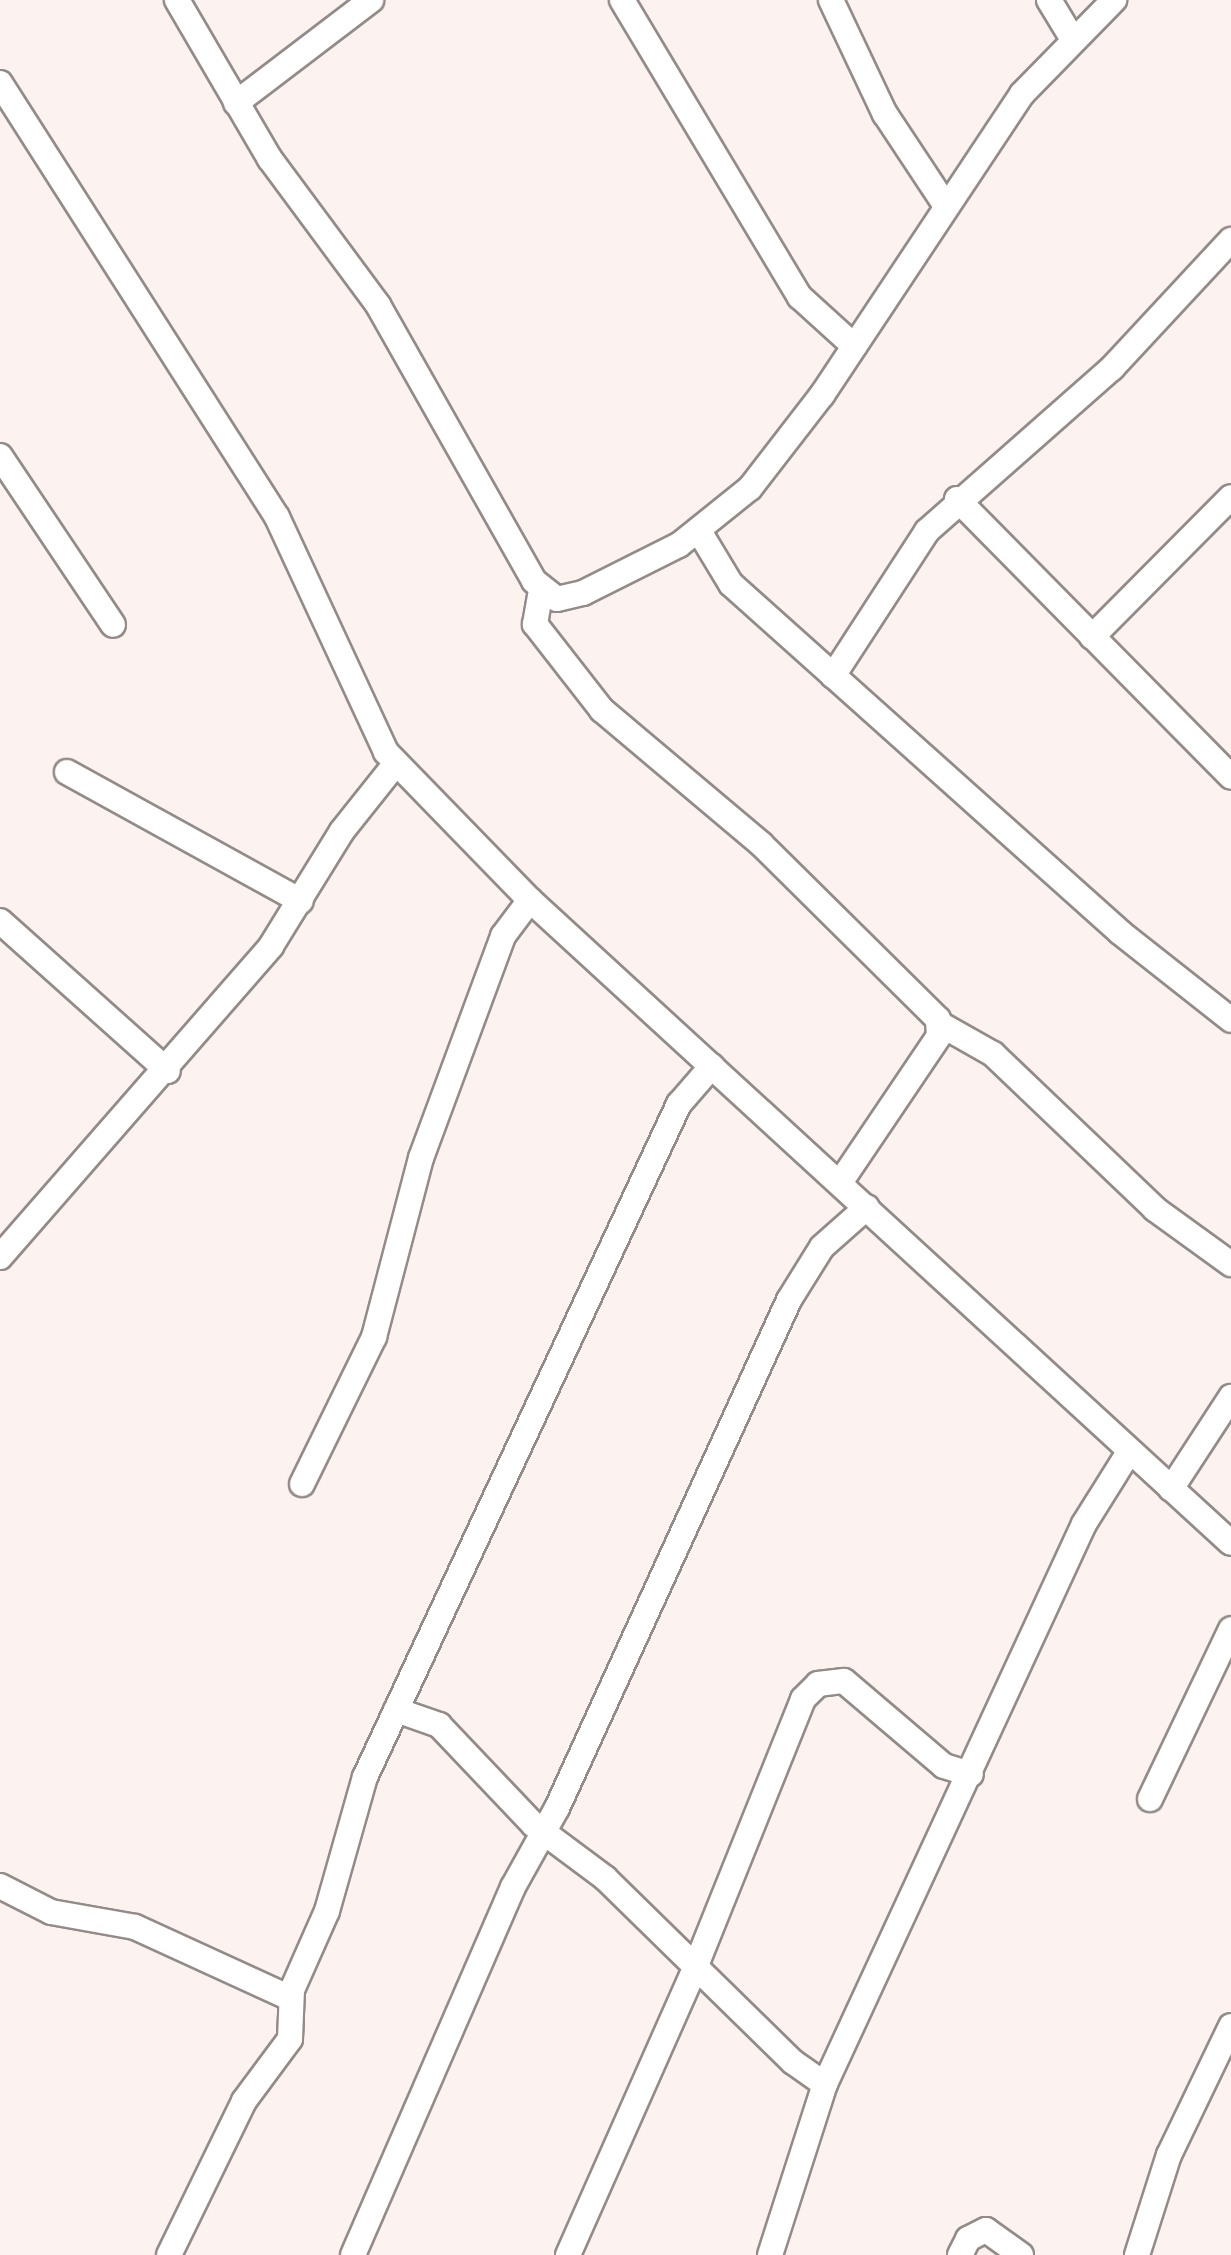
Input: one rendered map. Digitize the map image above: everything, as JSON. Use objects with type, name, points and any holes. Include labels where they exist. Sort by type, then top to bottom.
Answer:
[{"type":"street","points":[[177,0],[236,103],[378,305],[541,590],[556,598],[583,593],[699,531],[770,465],[1021,94],[1072,38],[1114,0]]},
{"type":"street","points":[[236,103],[371,0]]},
{"type":"street","points":[[622,0],[785,274],[811,309],[853,346]]},
{"type":"street","points":[[831,0],[886,114],[946,206]]},
{"type":"street","points":[[1049,0],[1072,38]]},
{"type":"street","points":[[0,83],[277,517],[374,734],[396,763],[530,900],[842,1180],[867,1207],[1129,1452],[1231,1543]]},
{"type":"street","points":[[833,676],[913,547],[957,499],[1112,368],[1231,240]]},
{"type":"street","points":[[0,456],[113,625]]},
{"type":"street","points":[[1092,637],[1231,497]]},
{"type":"street","points":[[957,499],[1092,637],[1228,767]]},
{"type":"street","points":[[699,531],[731,584],[1121,933],[1231,1020]]},
{"type":"street","points":[[541,590],[535,624],[602,710],[761,844],[940,1024],[993,1054],[1155,1209],[1231,1264]]},
{"type":"street","points":[[0,1256],[167,1071],[301,901],[342,831],[396,763]]},
{"type":"street","points":[[67,772],[301,901]]},
{"type":"street","points":[[302,1484],[374,1337],[414,1175],[503,936],[530,900]]},
{"type":"street","points":[[0,921],[167,1071]]},
{"type":"street","points":[[842,1180],[932,1046],[940,1024]]},
{"type":"street","points":[[169,2255],[244,2101],[290,2039],[290,1998],[327,1911],[366,1777],[679,1104],[712,1066]]},
{"type":"street","points":[[353,2255],[502,1913],[544,1833],[789,1300],[822,1247],[867,1207]]},
{"type":"street","points":[[1171,1489],[1231,1398]]},
{"type":"street","points":[[770,2255],[825,2084],[971,1774],[1084,1524],[1129,1452]]},
{"type":"street","points":[[1150,1799],[1231,1629]]},
{"type":"street","points":[[568,2255],[695,1968],[797,1709],[818,1684],[844,1682],[936,1760],[971,1774]]},
{"type":"street","points":[[396,1710],[439,1725],[544,1833],[605,1878],[793,2062],[825,2084]]},
{"type":"street","points":[[0,1886],[51,1912],[135,1927],[290,1998]]},
{"type":"street","points":[[1136,2255],[1169,2155],[1231,2026]]},
{"type":"street","points":[[960,2255],[973,2234],[986,2230],[1021,2255]]}]
